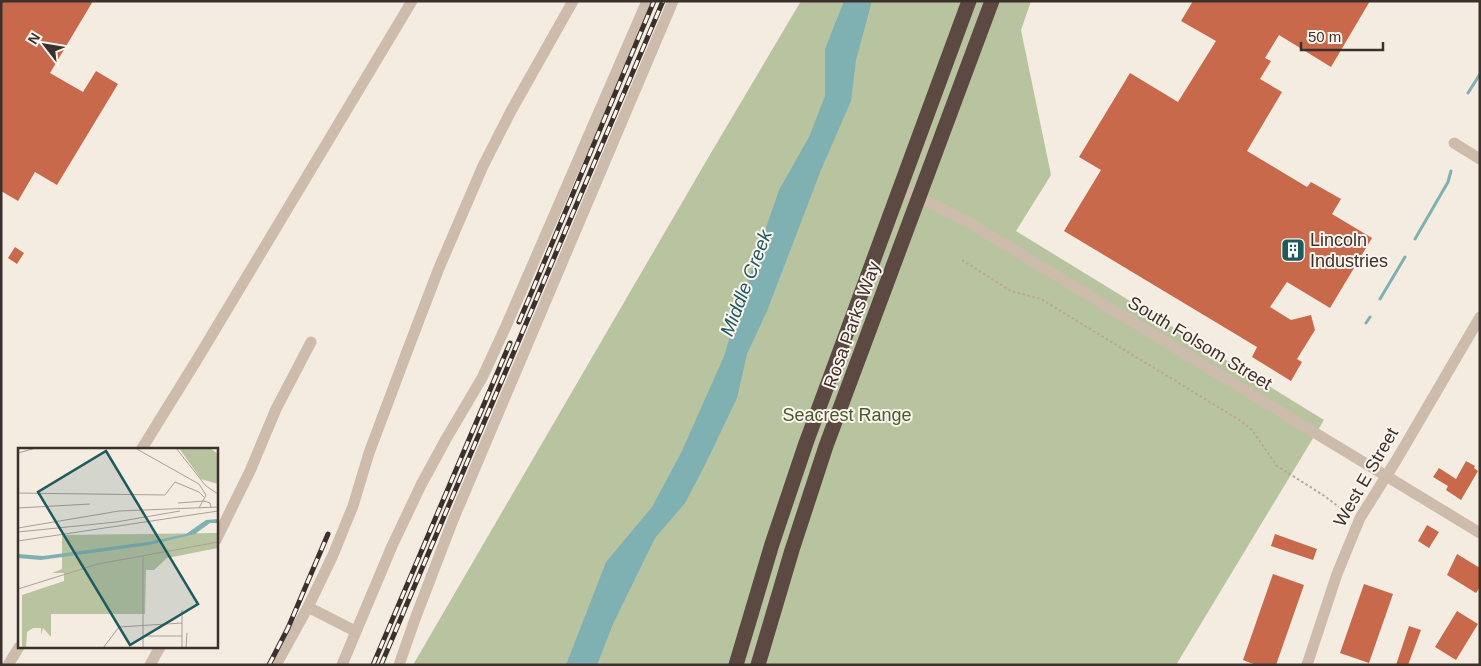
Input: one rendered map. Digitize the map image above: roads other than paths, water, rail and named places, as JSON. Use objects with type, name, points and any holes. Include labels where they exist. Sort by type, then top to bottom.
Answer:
[{"type":"highway","name":"Rosa Parks Way","points":[[736,665],[772,544],[806,443],[969,1]]},
{"type":"highway","name":"Rosa Parks Way","points":[[758,665],[792,550],[826,446],[992,1]]},
{"type":"street","points":[[142,448],[412,1]]},
{"type":"street","points":[[276,665],[308,607],[350,514],[369,453],[463,210],[510,111],[573,1]]},
{"type":"street","points":[[342,665],[392,546],[446,440],[482,378],[545,238],[647,1]]},
{"type":"street","points":[[399,665],[453,520],[673,1]]},
{"type":"street","points":[[1454,143],[1480,159]]},
{"type":"street","name":"South Folsom Street","points":[[899,190],[919,197],[968,222],[1479,530]]},
{"type":"street","name":"West E Street","points":[[1307,665],[1337,574],[1360,518],[1480,317]]},
{"type":"street","points":[[218,536],[250,471],[276,409],[311,342]]},
{"type":"street","points":[[308,607],[355,631]]},
{"type":"street","points":[[8,665],[18,648]]},
{"type":"street","points":[[150,665],[159,648]]},
{"type":"water","points":[[844,1],[872,1],[856,60],[851,101],[821,170],[767,311],[747,354],[737,398],[685,503],[655,538],[613,624],[597,665],[566,665],[606,562],[652,507],[681,453],[725,354],[734,321],[779,190],[809,137],[825,96],[825,49]]},
{"type":"waterway","points":[[1468,93],[1480,74]]},
{"type":"waterway","points":[[1415,239],[1448,182],[1451,171]]},
{"type":"waterway","points":[[1380,299],[1405,257]]},
{"type":"waterway","points":[[1366,323],[1370,317]]},
{"type":"railway","points":[[519,322],[654,1]]},
{"type":"railway","points":[[381,665],[663,1]]},
{"type":"railway","points":[[373,665],[510,343]]},
{"type":"railway","points":[[269,665],[288,628],[328,534]]},
{"type":"place","name":"Lincoln Industries","points":[[1293,250]]},
{"type":"water label","name":"Middle Creek","points":[[746,283]]},
{"type":"park label","name":"Seacrest Range","points":[[847,415]]}]
